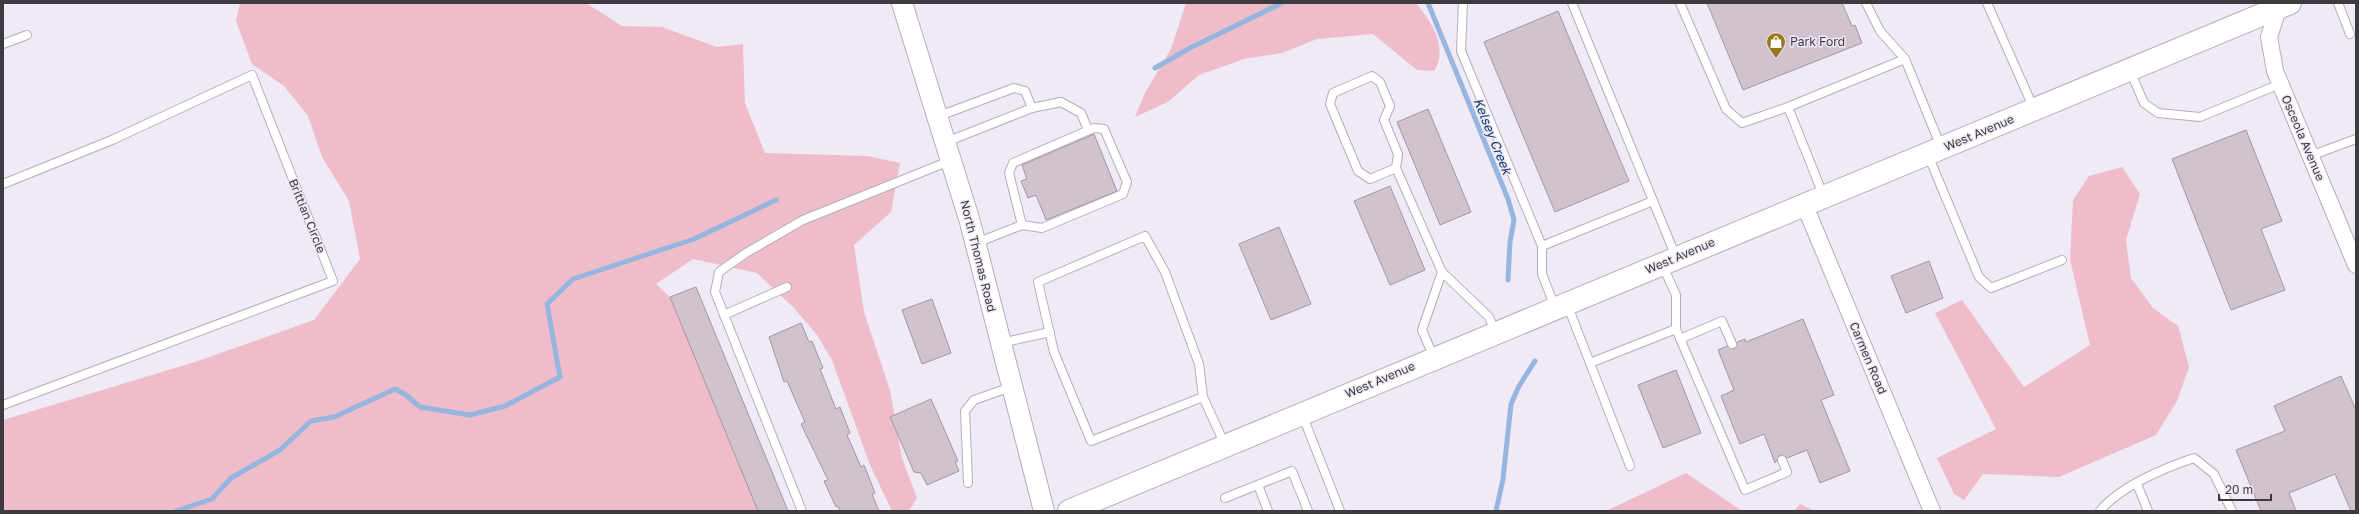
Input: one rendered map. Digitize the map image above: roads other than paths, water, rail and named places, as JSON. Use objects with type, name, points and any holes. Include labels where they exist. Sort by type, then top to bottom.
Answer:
[{"type":"main road","name":"West Avenue","points":[[1070,511],[1669,260],[1814,202],[2035,110],[2283,5]]},
{"type":"street","name":"North Thomas Road","points":[[902,3],[939,116],[975,243],[1044,511]]},
{"type":"street","name":"Osceola Avenue","points":[[2283,5],[2269,36],[2275,71],[2356,265]]},
{"type":"street","name":"Carmen Road","points":[[1814,202],[1932,511]]},
{"type":"lane","points":[[1463,3],[1461,51],[1542,246],[1542,274],[1561,305],[1590,363],[1630,466]]},
{"type":"lane","points":[[1572,3],[1653,201],[1669,260],[1676,295],[1676,329],[1745,490],[1787,472],[1782,460]]},
{"type":"lane","points":[[1680,3],[1726,109],[1742,123],[1788,107],[1905,59]]},
{"type":"lane","points":[[1866,3],[1880,31],[1905,59],[1979,277],[1991,288],[2062,260]]},
{"type":"lane","points":[[1988,3],[2035,110]]},
{"type":"lane","points":[[2338,3],[2350,34]]},
{"type":"lane","points":[[3,44],[27,35]]},
{"type":"lane","points":[[2129,70],[2144,103],[2158,114],[2200,117],[2280,84]]},
{"type":"lane","name":"Brittian Circle","points":[[3,184],[112,140],[252,75],[333,281],[3,405]]},
{"type":"lane","points":[[1396,168],[1370,179],[1358,172],[1330,104],[1333,93],[1372,76],[1380,82],[1390,106],[1384,120],[1398,154],[1396,168],[1442,272],[1489,317],[1495,333]]},
{"type":"lane","points":[[939,116],[1014,88],[1025,91],[1032,108]]},
{"type":"lane","points":[[802,511],[714,292],[719,272],[746,252],[803,220],[949,151],[1032,108],[1061,102],[1081,114],[1088,130]]},
{"type":"lane","points":[[1788,107],[1814,202]]},
{"type":"lane","points":[[975,243],[1022,226],[1042,228],[1123,194],[1127,182],[1104,129],[1094,128],[1088,130],[1013,163],[1009,173],[1022,226]]},
{"type":"lane","points":[[2310,156],[2356,139]]},
{"type":"lane","points":[[1542,246],[1653,201]]},
{"type":"lane","points":[[1203,397],[1091,441],[1054,352],[1038,282],[1145,236],[1165,272],[1200,364],[1203,397],[1225,445]]},
{"type":"lane","points":[[1434,358],[1422,330],[1442,272]]},
{"type":"lane","points":[[724,315],[787,287]]},
{"type":"lane","points":[[1680,339],[1722,321],[1732,344]]},
{"type":"lane","points":[[1590,363],[1676,329]]},
{"type":"lane","points":[[1000,343],[1050,332]]},
{"type":"lane","points":[[968,483],[966,411],[974,400],[1011,387]]},
{"type":"lane","points":[[1302,413],[1340,511]]},
{"type":"lane","points":[[2100,511],[2107,501],[2163,468],[2194,458],[2214,474],[2232,511]]},
{"type":"lane","points":[[1225,498],[1292,471],[1308,511]]},
{"type":"lane","points":[[2137,484],[2148,511]]},
{"type":"lane","points":[[1258,485],[1268,511]]},
{"type":"waterway","points":[[1155,68],[1190,48],[1282,3]]},
{"type":"waterway","name":"Kelsey Creek","points":[[1428,3],[1508,199],[1514,220],[1510,242],[1508,280]]},
{"type":"waterway","points":[[176,511],[212,499],[231,478],[280,450],[311,421],[334,417],[395,389],[406,395],[420,407],[470,415],[505,406],[560,377],[547,304],[573,279],[694,239],[776,200]]},
{"type":"waterway","name":"Kelsey Creek","points":[[1496,511],[1503,479],[1511,404],[1519,386],[1535,361]]},
{"type":"place","name":"Park Ford","points":[[1776,59]]}]
